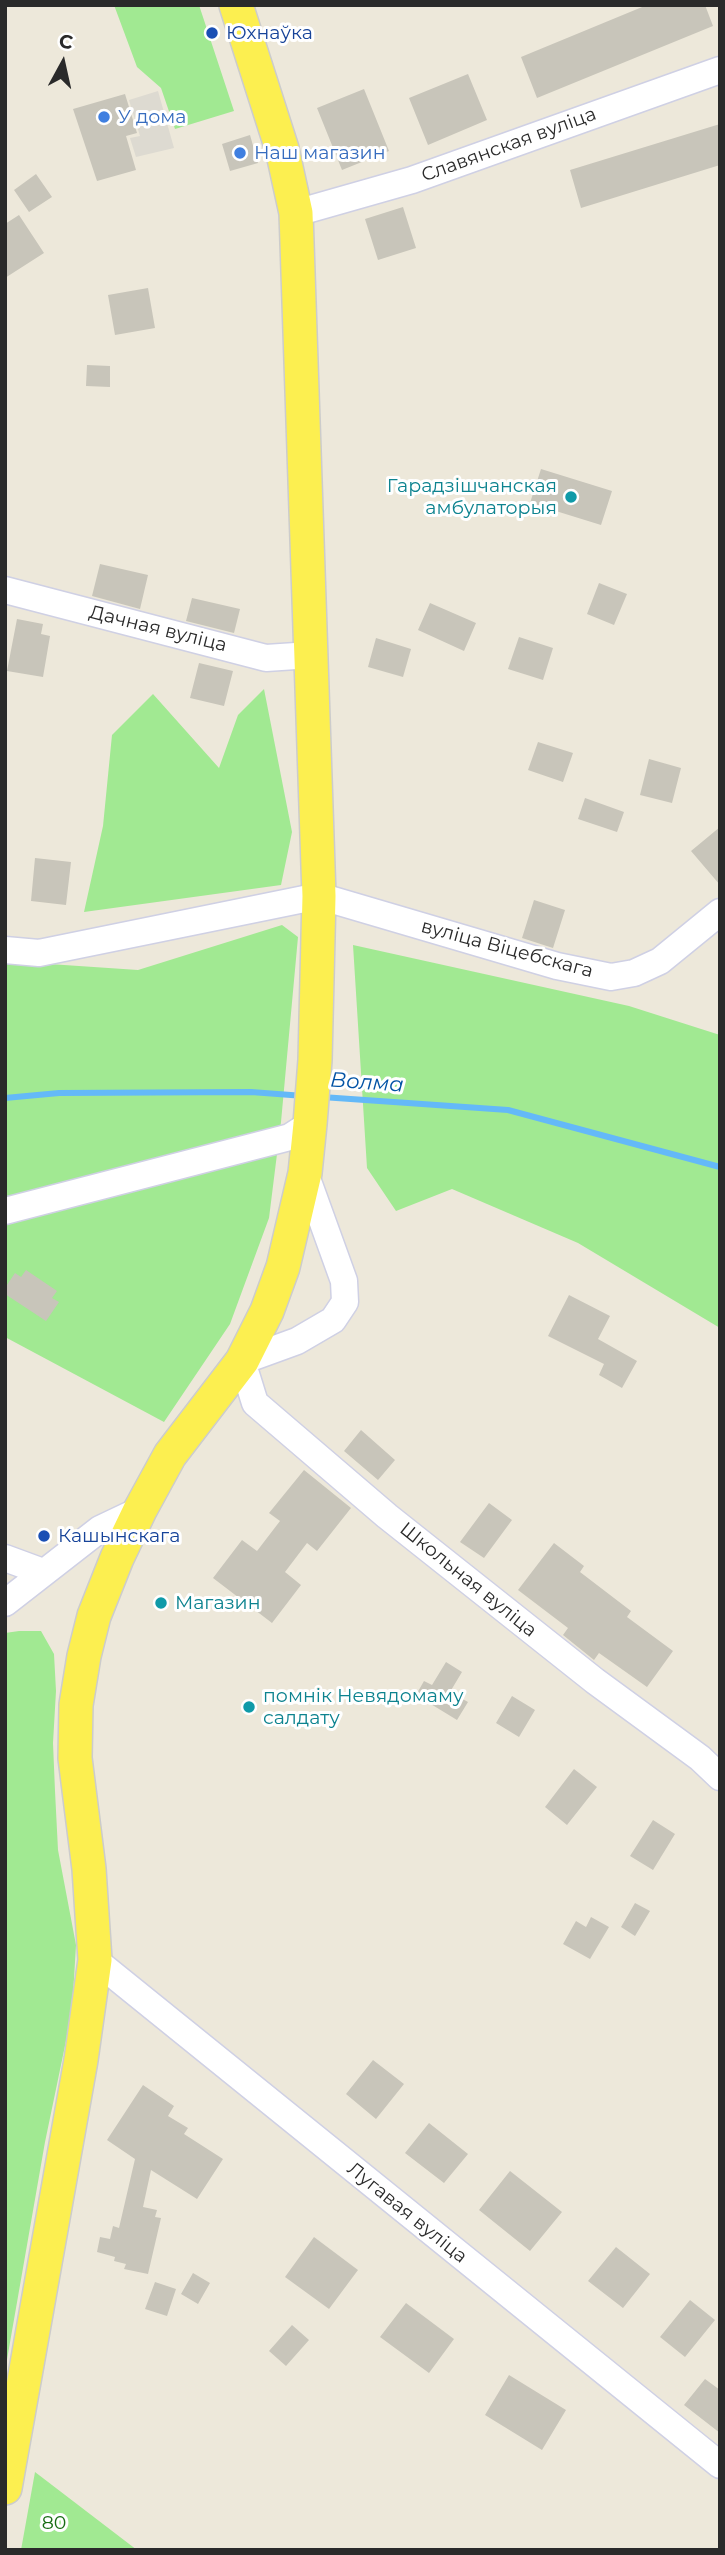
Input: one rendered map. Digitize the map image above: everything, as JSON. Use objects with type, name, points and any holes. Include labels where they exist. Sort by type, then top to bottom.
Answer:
[{"type":"main road","points":[[5,2488],[81,2060],[95,1960],[89,1870],[75,1759],[76,1704],[94,1616],[117,1558],[170,1455],[242,1361],[267,1311],[283,1267],[305,1173],[310,1124],[315,1060],[319,896],[296,213],[282,149],[236,5]]},
{"type":"street","name":"Славянская вуліца","points":[[296,213],[412,180],[720,69]]},
{"type":"street","name":"Дачная вуліца","points":[[5,590],[267,657],[311,655]]},
{"type":"street","name":"вуліца Віцебскага","points":[[319,896],[557,965],[611,976],[634,973],[660,961],[720,912]]},
{"type":"street","points":[[5,950],[39,953],[319,896]]},
{"type":"street","points":[[5,1211],[290,1137],[310,1124]]},
{"type":"street","points":[[208,1404],[255,1403],[242,1361],[297,1341],[333,1320],[345,1301],[344,1281],[305,1173]]},
{"type":"street","name":"Школьная вуліца","points":[[255,1403],[387,1516],[595,1681],[700,1758],[720,1777]]},
{"type":"street","points":[[5,1603],[100,1529],[140,1510]]},
{"type":"street","points":[[5,1558],[43,1572]]},
{"type":"street","name":"Лугавая вуліца","points":[[95,1960],[720,2465]]},
{"type":"green space","points":[[114,5],[199,5],[234,111],[175,129],[161,88],[137,67]]},
{"type":"green space","points":[[264,689],[292,832],[281,885],[84,912],[103,826],[112,735],[153,694],[219,768],[238,715]]},
{"type":"green space","points":[[282,925],[298,937],[269,1218],[230,1324],[164,1422],[5,1337],[5,961],[138,970]]},
{"type":"green space","points":[[353,945],[629,1006],[720,1035],[720,1328],[578,1243],[452,1189],[396,1211],[367,1168]]},
{"type":"green space","points":[[41,1631],[54,1654],[56,1691],[53,1743],[58,1850],[76,1945],[72,2012],[45,2142],[5,2371],[5,1633]]},
{"type":"green space","name":"80","points":[[35,2472],[137,2550],[21,2550]]},
{"type":"shaded area","points":[[158,91],[174,148],[136,157],[130,138],[140,136],[129,100]]},
{"type":"building","points":[[647,5],[705,5],[713,26],[537,98],[521,57]]},
{"type":"building","points":[[468,74],[487,120],[428,145],[409,98]]},
{"type":"building","points":[[364,89],[389,151],[342,170],[317,108]]},
{"type":"building","points":[[125,94],[137,133],[126,136],[136,170],[97,181],[73,109]]},
{"type":"building","points":[[720,124],[720,165],[581,208],[570,170]]},
{"type":"building","name":"Наш магазин","points":[[250,135],[258,163],[230,171],[222,144]]},
{"type":"building","points":[[36,174],[52,197],[29,212],[14,190]]},
{"type":"building","points":[[403,207],[416,248],[378,260],[365,219]]},
{"type":"building","points":[[19,215],[44,253],[5,278],[5,224]]},
{"type":"building","points":[[148,288],[155,328],[115,335],[108,295]]},
{"type":"building","points":[[87,365],[110,366],[110,387],[86,386]]},
{"type":"building","name":"Гарадзішчанская амбулаторыя","points":[[541,469],[612,491],[601,525],[530,503]]},
{"type":"building","points":[[100,564],[148,575],[140,609],[92,596]]},
{"type":"building","points":[[599,583],[627,594],[614,625],[587,614]]},
{"type":"building","points":[[192,598],[240,609],[234,633],[186,621]]},
{"type":"building","points":[[430,603],[476,623],[464,651],[418,630]]},
{"type":"building","points":[[17,619],[43,624],[41,634],[50,636],[43,677],[7,671]]},
{"type":"building","points":[[519,637],[553,648],[543,680],[508,669]]},
{"type":"building","points":[[376,638],[411,649],[403,677],[368,667]]},
{"type":"building","points":[[199,663],[233,671],[224,706],[190,698]]},
{"type":"building","points":[[538,742],[573,753],[563,782],[528,770]]},
{"type":"building","points":[[649,759],[681,768],[672,803],[640,795]]},
{"type":"building","points":[[585,798],[624,812],[617,832],[578,819]]},
{"type":"building","points":[[720,827],[720,885],[691,851]]},
{"type":"building","points":[[35,858],[71,862],[66,905],[31,901]]},
{"type":"building","points":[[534,900],[565,910],[553,948],[522,938]]},
{"type":"building","points":[[26,1270],[57,1291],[52,1298],[59,1302],[46,1321],[5,1294],[5,1288],[15,1273],[21,1277]]},
{"type":"building","points":[[569,1295],[610,1316],[598,1339],[637,1361],[622,1388],[599,1375],[604,1364],[548,1336]]},
{"type":"building","points":[[361,1430],[395,1460],[378,1480],[344,1451]]},
{"type":"building","points":[[304,1470],[351,1508],[317,1551],[307,1543],[285,1572],[301,1585],[272,1623],[213,1578],[242,1540],[257,1551],[280,1521],[269,1513]]},
{"type":"building","points":[[489,1503],[512,1520],[484,1558],[460,1542]]},
{"type":"building","points":[[554,1543],[584,1566],[580,1572],[631,1611],[627,1617],[673,1651],[647,1687],[599,1653],[594,1660],[563,1635],[568,1628],[518,1590]]},
{"type":"building","points":[[446,1662],[462,1672],[450,1692],[468,1702],[457,1720],[416,1695],[424,1681],[432,1685]]},
{"type":"building","points":[[512,1696],[535,1710],[519,1737],[496,1723]]},
{"type":"building","points":[[574,1769],[597,1787],[567,1825],[545,1807]]},
{"type":"building","points":[[653,1820],[675,1834],[653,1870],[630,1856]]},
{"type":"building","points":[[635,1903],[650,1911],[635,1936],[621,1927]]},
{"type":"building","points":[[591,1917],[609,1927],[590,1959],[563,1944],[576,1921],[586,1927]]},
{"type":"building","points":[[373,2060],[404,2084],[376,2119],[346,2094]]},
{"type":"building","points":[[143,2085],[174,2106],[168,2116],[188,2128],[184,2134],[223,2159],[197,2199],[151,2170],[143,2207],[157,2210],[155,2217],[161,2218],[148,2274],[124,2269],[126,2264],[114,2261],[115,2257],[97,2252],[100,2237],[110,2239],[113,2226],[119,2228],[135,2159],[107,2140]]},
{"type":"building","points":[[429,2123],[468,2154],[444,2183],[405,2153]]},
{"type":"building","points":[[510,2171],[562,2212],[530,2251],[479,2210]]},
{"type":"building","points":[[314,2237],[358,2270],[329,2309],[285,2277]]},
{"type":"building","points":[[616,2247],[650,2274],[623,2308],[588,2281]]},
{"type":"building","points":[[193,2273],[210,2283],[198,2304],[181,2294]]},
{"type":"building","points":[[155,2282],[176,2289],[167,2316],[145,2309]]},
{"type":"building","points":[[690,2300],[715,2320],[685,2357],[660,2337]]},
{"type":"building","points":[[406,2303],[454,2339],[429,2373],[380,2337]]},
{"type":"building","points":[[292,2325],[309,2340],[286,2366],[269,2351]]},
{"type":"building","points":[[509,2375],[566,2410],[542,2450],[485,2415]]},
{"type":"building","points":[[705,2379],[720,2390],[720,2433],[684,2405]]},
{"type":"waterway","name":"Волма","points":[[5,1098],[59,1093],[251,1092],[304,1096]]},
{"type":"waterway","name":"Волма","points":[[322,1097],[508,1110],[720,1167]]},
{"type":"place","name":"Юхнаўка","points":[[212,33]]},
{"type":"place","name":"У дома","points":[[104,117]]},
{"type":"place","name":"Наш магазин","points":[[240,153]]},
{"type":"place","name":"Гарадзішчанская амбулаторыя","points":[[571,497]]},
{"type":"place","name":"Кашынскага","points":[[44,1536]]},
{"type":"place","name":"Магазин","points":[[161,1603]]},
{"type":"place","name":"помнік Невядомаму салдату","points":[[249,1707]]}]
